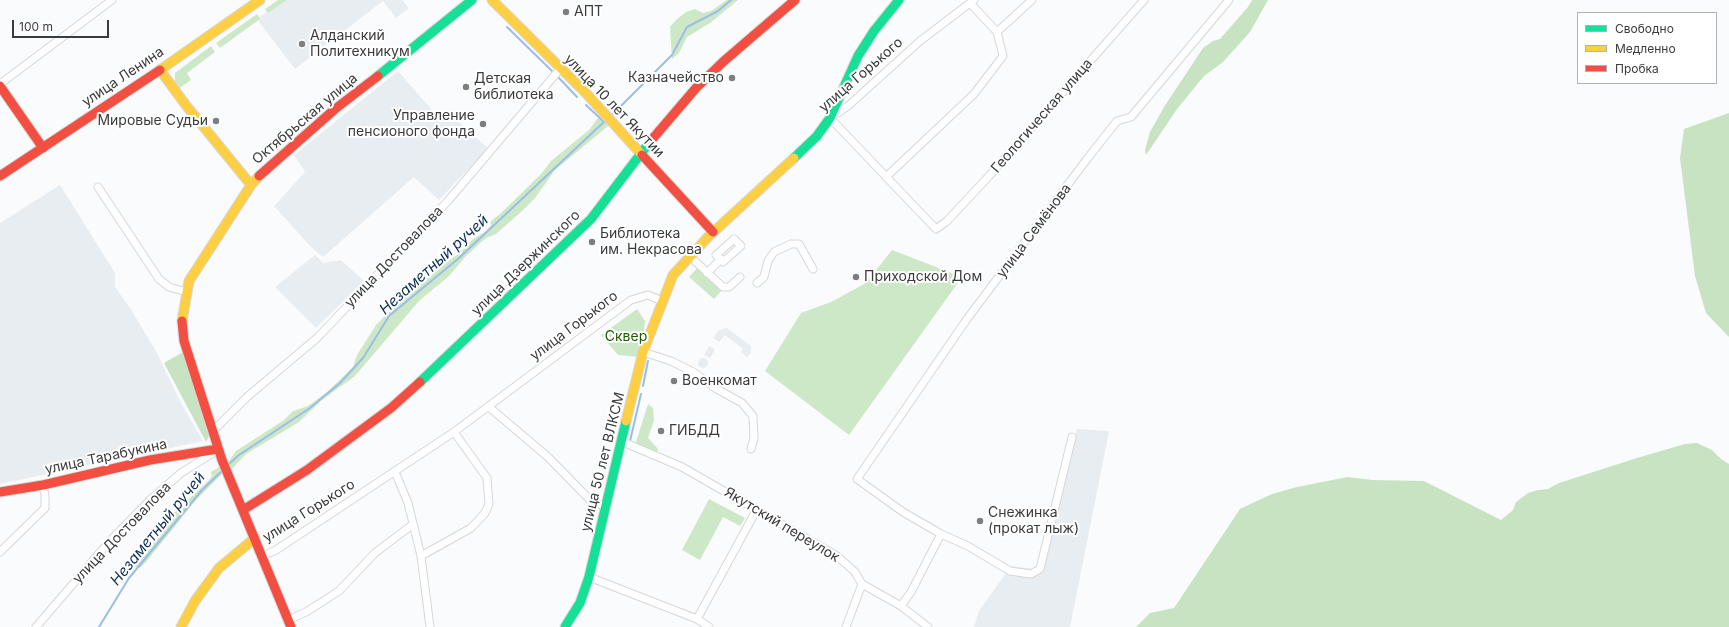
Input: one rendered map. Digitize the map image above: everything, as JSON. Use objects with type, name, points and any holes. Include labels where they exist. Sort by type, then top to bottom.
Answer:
[{"type":"main road","name":"улица Ленина","points":[[0,176],[160,70],[260,0]]},
{"type":"main road","name":"Октябрьская улица","points":[[289,624],[263,556],[227,474],[184,341],[182,316],[186,292],[195,270],[251,185],[279,157],[335,109],[415,48],[472,0]]},
{"type":"main road","name":"улица 10 лет Якутии","points":[[492,0],[614,123],[713,232]]},
{"type":"main road","name":"улица Дзержинского","points":[[243,510],[307,470],[391,408],[592,219],[641,154],[696,88],[724,61],[795,0]]},
{"type":"main road","points":[[830,118],[858,56],[874,31],[899,0]]},
{"type":"main road","points":[[160,70],[185,104],[251,185]]},
{"type":"main road","points":[[0,85],[43,148]]},
{"type":"main road","name":"улица Горького","points":[[662,301],[673,275],[713,232],[817,136],[830,118]]},
{"type":"main road","name":"улица 50 лет ВЛКСМ","points":[[565,627],[580,603],[589,577],[623,442],[643,352],[662,301]]},
{"type":"main road","name":"улица Тарабукина","points":[[0,492],[43,485],[150,460],[218,449]]},
{"type":"main road","points":[[185,625],[195,601],[219,568],[255,538]]},
{"type":"street","points":[[0,85],[112,0]]},
{"type":"street","points":[[998,32],[1032,0]]},
{"type":"street","name":"Геологическая улица","points":[[886,177],[936,229],[946,221],[989,176],[1144,0]]},
{"type":"street","name":"улица Семёнова","points":[[940,534],[903,512],[857,479],[967,319],[1087,159],[1117,121],[1131,117],[1229,0]]},
{"type":"street","points":[[830,118],[886,177],[974,94],[1003,56],[998,32],[972,2]]},
{"type":"street","name":"улица Горького","points":[[830,118],[848,106],[920,41],[972,2]]},
{"type":"street","name":"улица Достовалова","points":[[213,431],[247,397],[328,327],[447,202],[560,68]]},
{"type":"street","points":[[98,187],[159,279],[169,287],[186,292]]},
{"type":"street","points":[[757,283],[764,277],[768,261],[774,252],[791,244],[799,244],[813,269]]},
{"type":"street","points":[[707,273],[721,259]]},
{"type":"street","points":[[696,262],[723,287],[729,287],[740,277]]},
{"type":"street","name":"улица Горького","points":[[263,556],[276,550],[454,432],[631,300],[648,296],[662,301]]},
{"type":"street","points":[[643,352],[671,361],[695,373],[715,388],[742,403],[753,416],[754,438],[751,449]]},
{"type":"street","points":[[489,407],[548,457],[592,502],[607,507]]},
{"type":"street","points":[[421,556],[470,528],[485,513],[489,504],[487,478],[454,432]]},
{"type":"street","points":[[901,606],[911,592],[940,534],[968,546],[1010,570],[1031,574],[1040,569],[1072,437]]},
{"type":"street","name":"Якутский переулок","points":[[623,442],[682,467],[838,556],[855,572],[862,584],[901,606],[928,627]]},
{"type":"street","name":"улица Достовалова","points":[[36,627],[109,542],[150,500],[181,472],[218,449]]},
{"type":"street","points":[[395,472],[408,503],[412,525],[421,556],[430,627]]},
{"type":"street","points":[[0,552],[44,508],[45,496],[43,485]]},
{"type":"street","points":[[697,619],[757,509]]},
{"type":"street","points":[[289,624],[339,591],[375,553],[412,525]]},
{"type":"street","points":[[589,577],[697,619],[709,627]]},
{"type":"street","points":[[846,627],[862,584]]},
{"type":"shaded area","name":"Алданский Политехникум","points":[[282,0],[402,0],[409,8],[396,18],[383,1],[295,69],[257,19]]},
{"type":"shaded area","points":[[398,71],[437,116],[453,117],[488,148],[439,200],[414,177],[323,257],[311,247],[274,206],[305,172],[294,155]]},
{"type":"shaded area","points":[[60,185],[115,273],[115,287],[130,308],[156,351],[181,403],[203,441],[0,484],[0,223]]},
{"type":"shaded area","points":[[315,255],[323,263],[341,260],[364,281],[316,328],[275,287]]},
{"type":"shaded area","points":[[727,328],[751,346],[751,353],[747,357],[741,352],[743,349],[725,335],[719,342],[713,338],[719,330]]},
{"type":"shaded area","points":[[709,346],[715,349],[710,358],[704,355]]},
{"type":"shaded area","points":[[703,358],[708,363],[703,368],[698,363]]},
{"type":"shaded area","points":[[1077,429],[1109,431],[1070,627],[974,627],[979,611],[1011,566],[1042,570]]},
{"type":"green space","points":[[278,0],[287,0],[268,13],[265,9]]},
{"type":"green space","points":[[727,0],[738,0],[710,23],[687,37],[679,53],[672,59],[670,27],[677,19],[686,12],[695,9],[703,13],[711,11]]},
{"type":"green space","points":[[1252,0],[1268,0],[1250,32],[1223,62],[1204,76],[1177,109],[1146,155],[1145,150],[1150,132],[1164,107],[1203,48],[1213,41],[1220,39],[1248,7]]},
{"type":"green space","points":[[257,14],[260,19],[220,48],[216,43]]},
{"type":"green space","points":[[211,46],[215,52],[187,73],[191,80],[178,89],[175,82],[175,73]]},
{"type":"green space","points":[[1729,113],[1729,337],[1706,313],[1695,276],[1680,158],[1684,129]]},
{"type":"green space","points":[[600,115],[608,126],[555,170],[535,198],[521,212],[496,234],[486,238],[479,244],[466,256],[449,276],[419,301],[355,376],[322,400],[299,422],[246,454],[232,469],[222,474],[196,500],[146,562],[140,568],[133,567],[156,539],[170,517],[209,480],[212,476],[211,472],[229,461],[236,451],[284,420],[293,411],[308,406],[327,392],[353,367],[357,355],[376,325],[406,294],[463,250],[473,239],[485,232],[491,225],[490,222],[541,174],[551,161],[589,130]]},
{"type":"green space","points":[[892,250],[962,277],[849,435],[765,371],[801,313],[831,302],[866,283]]},
{"type":"green space","points":[[701,264],[726,286],[714,299],[689,277]]},
{"type":"green space","name":"Сквер","points":[[637,309],[645,321],[641,357],[618,355],[601,335]]},
{"type":"green space","points":[[183,352],[210,434],[206,442],[164,363]]},
{"type":"green space","points":[[648,404],[653,408],[654,420],[648,438],[658,449],[656,455],[635,445]]},
{"type":"green space","points":[[1697,443],[1712,450],[1721,459],[1729,464],[1729,627],[1136,627],[1150,613],[1174,608],[1240,509],[1272,494],[1297,487],[1348,477],[1372,480],[1424,481],[1501,520],[1513,510],[1516,502],[1528,493],[1548,489],[1559,483],[1637,458],[1685,444]]},
{"type":"green space","points":[[709,499],[745,518],[740,526],[723,517],[700,560],[682,550]]},
{"type":"waterway","name":"Незаметный ручей","points":[[611,116],[672,55],[687,27],[718,11],[731,0]]},
{"type":"waterway","points":[[507,27],[553,72]]},
{"type":"waterway","points":[[559,78],[577,97]]},
{"type":"waterway","points":[[586,105],[604,122]]},
{"type":"waterway","name":"Незаметный ручей","points":[[228,465],[239,455],[310,408],[340,383],[363,358],[389,316],[459,258],[606,120]]},
{"type":"waterway","points":[[643,386],[648,361]]},
{"type":"waterway","points":[[630,441],[641,394]]},
{"type":"waterway","name":"Незаметный ручей","points":[[99,627],[129,578],[202,490],[223,470]]},
{"type":"traffic: fast","points":[[378,76],[472,0]]},
{"type":"traffic: fast","points":[[794,158],[817,136],[830,118],[858,56],[874,31],[899,0]]},
{"type":"traffic: fast","points":[[420,382],[591,219],[649,143]]},
{"type":"traffic: fast","points":[[565,627],[580,603],[589,577],[626,421]]},
{"type":"traffic: slow","points":[[160,70],[260,0]]},
{"type":"traffic: slow","points":[[492,0],[585,92],[642,155]]},
{"type":"traffic: slow","points":[[160,70],[185,104],[251,185]]},
{"type":"traffic: slow","points":[[626,421],[643,352],[673,275],[709,236],[794,158]]},
{"type":"traffic: slow","points":[[182,321],[189,281],[251,185],[259,176]]},
{"type":"traffic: slow","points":[[181,627],[195,601],[219,568],[255,538]]},
{"type":"traffic: jam","points":[[649,143],[696,88],[724,61],[795,0]]},
{"type":"traffic: jam","points":[[0,176],[160,70]]},
{"type":"traffic: jam","points":[[259,176],[335,109],[378,76]]},
{"type":"traffic: jam","points":[[0,86],[43,148]]},
{"type":"traffic: jam","points":[[642,155],[713,232]]},
{"type":"traffic: jam","points":[[182,321],[184,341],[222,460],[291,627]]},
{"type":"traffic: jam","points":[[243,510],[307,470],[391,408],[420,382]]},
{"type":"traffic: jam","points":[[0,492],[43,485],[150,460],[218,449]]},
{"type":"place","name":"АПТ","points":[[566,12]]},
{"type":"place","name":"Алданский Политехникум","points":[[302,44]]},
{"type":"place","name":"Казначейство","points":[[732,78]]},
{"type":"place","name":"Детская библиотека","points":[[466,87]]},
{"type":"place","name":"Мировые Судьи","points":[[216,121]]},
{"type":"place","name":"Управление пенсионого фонда","points":[[483,124]]},
{"type":"place","name":"Библиотека им. Некрасова","points":[[592,242]]},
{"type":"place","name":"Приходской Дом","points":[[856,277]]},
{"type":"place","name":"Военкомат","points":[[674,381]]},
{"type":"place","name":"ГИБДД","points":[[661,431]]},
{"type":"place","name":"Снежинка (прокат лыж)","points":[[980,521]]}]
